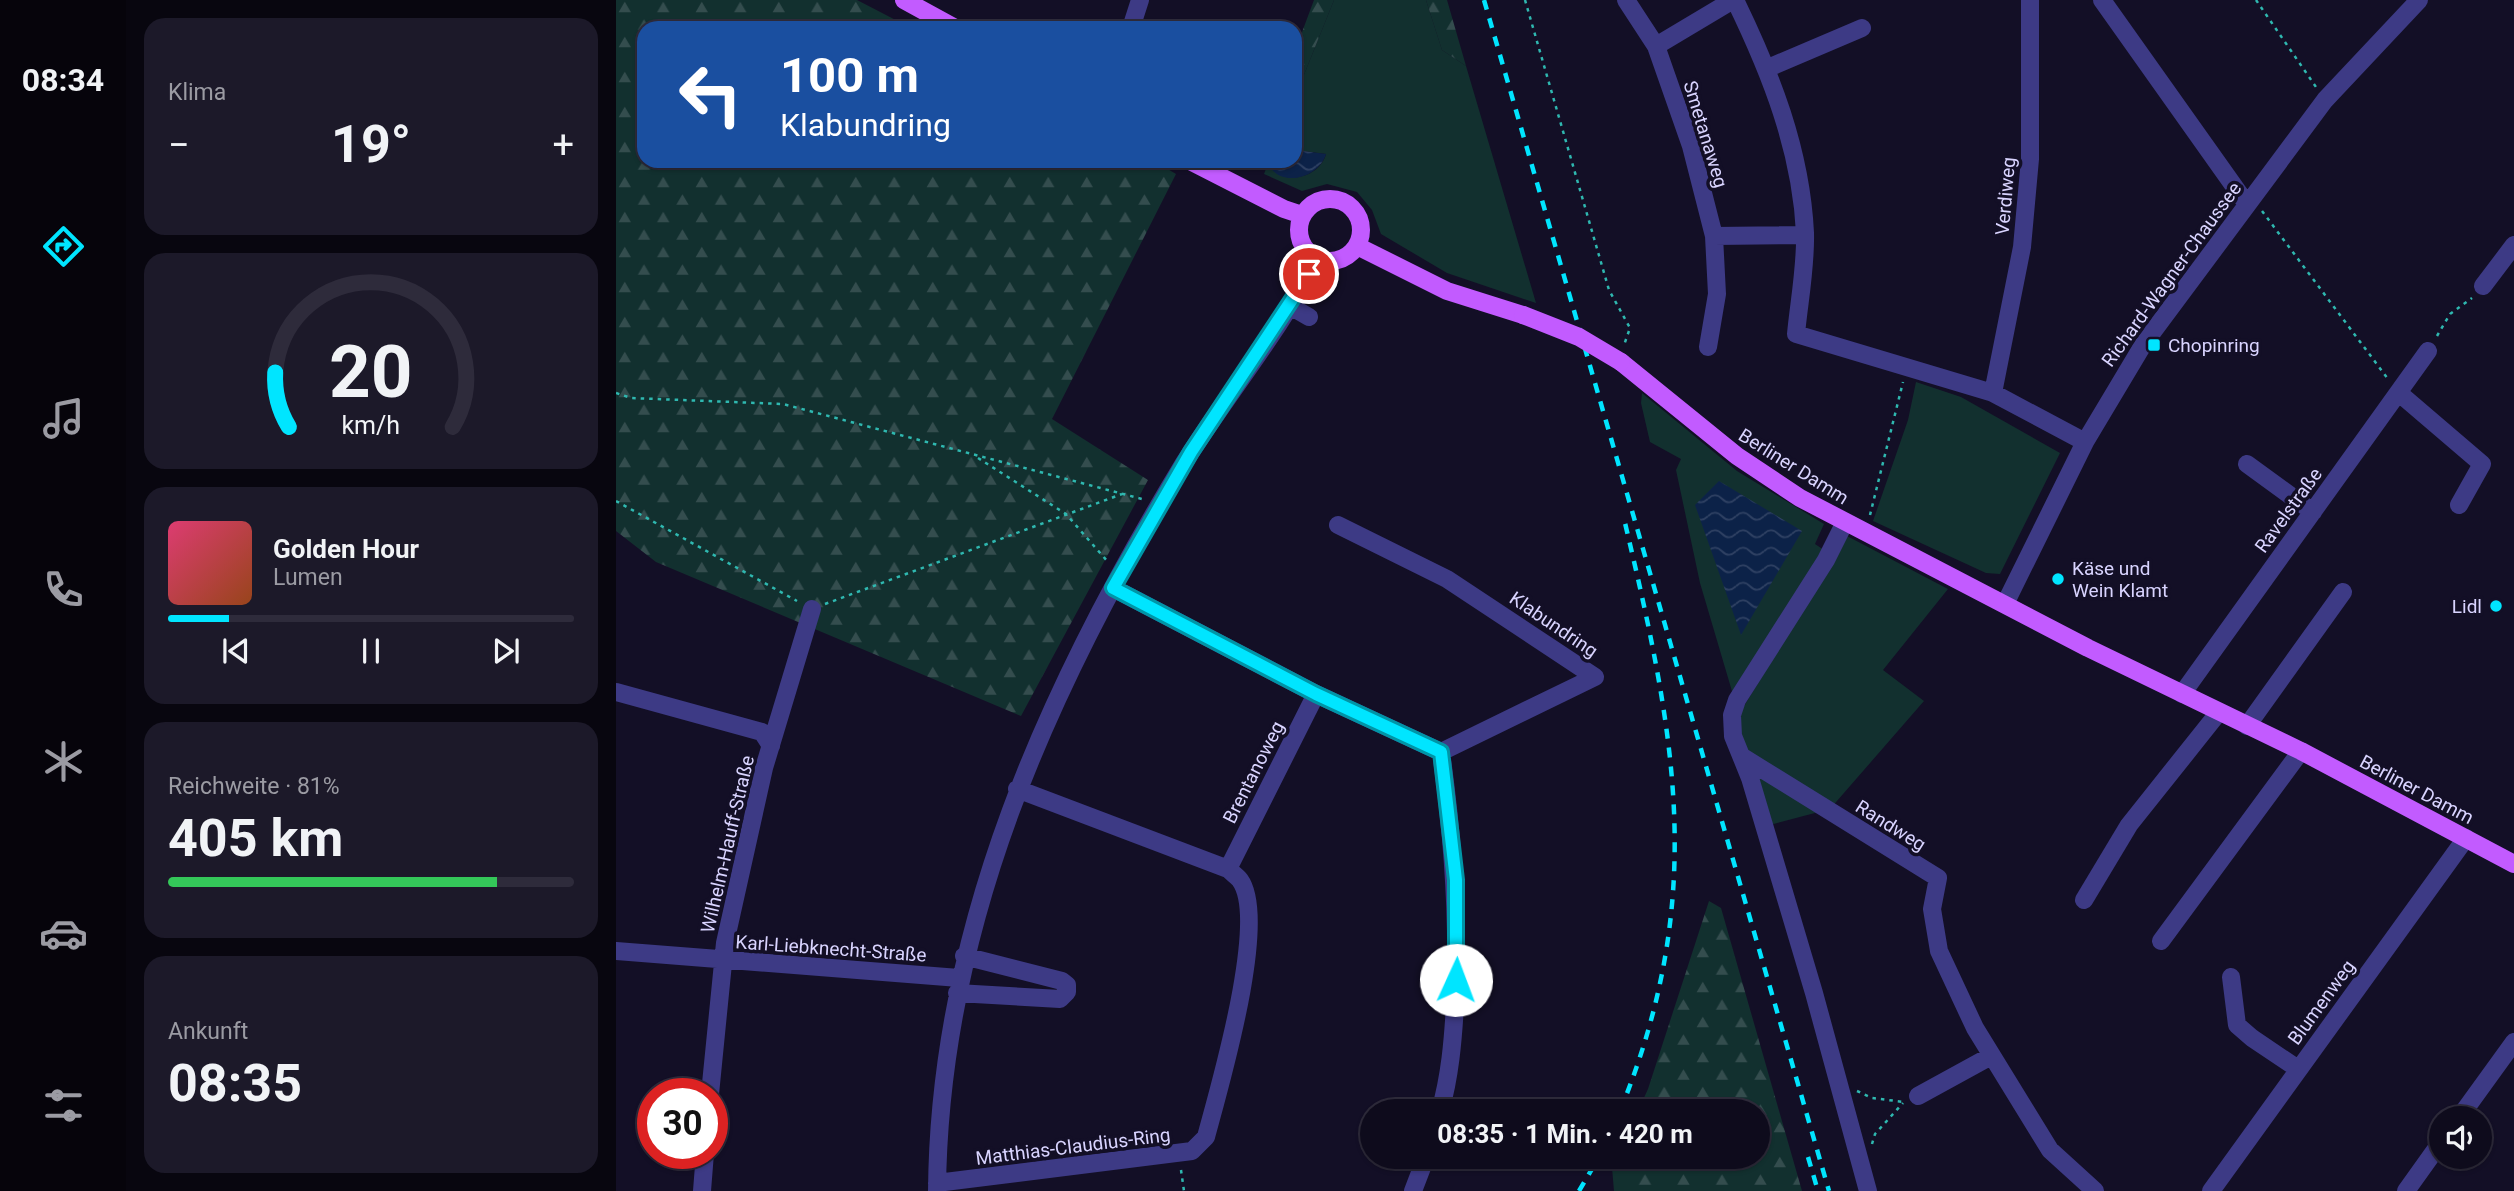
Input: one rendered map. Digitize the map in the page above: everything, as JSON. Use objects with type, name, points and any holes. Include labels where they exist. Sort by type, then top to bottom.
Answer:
[{"type":"main road","points":[[904,0],[942,21]]},
{"type":"main road","points":[[1205,168],[1302,215]]},
{"type":"main road","points":[[1322,200],[1341,201],[1358,217],[1361,237],[1357,246],[1342,259],[1317,258],[1308,253],[1300,239],[1302,215],[1322,200]]},
{"type":"main road","name":"Berliner Damm","points":[[1357,246],[1447,291],[1579,337],[1621,362],[1771,481],[2005,604],[2301,751],[2514,864]]},
{"type":"street","points":[[1133,21],[1140,0]]},
{"type":"street","name":"Smetanaweg","points":[[1626,0],[1656,46],[1691,146],[1714,236],[1717,294],[1708,347]]},
{"type":"street","points":[[1656,46],[1734,0],[1768,68],[1794,155],[1805,235],[1797,334],[1993,393],[2085,442]]},
{"type":"street","name":"Verdiweg","points":[[1993,393],[2022,247],[2028,184],[2030,0]]},
{"type":"street","points":[[2102,0],[2249,200]]},
{"type":"street","name":"Richard-Wagner-Chaussee","points":[[2005,604],[2085,442],[2143,345],[2325,100],[2419,0]]},
{"type":"street","points":[[1768,68],[1863,28]]},
{"type":"street","points":[[1714,236],[1805,235]]},
{"type":"street","points":[[2483,286],[2514,245]]},
{"type":"street","points":[[937,1187],[946,1068],[958,985],[988,869],[1017,789],[1051,709],[1113,588],[1191,452],[1290,306],[1317,258]]},
{"type":"street","points":[[1290,306],[1309,317]]},
{"type":"street","name":"Ravelstraße","points":[[2182,694],[2406,386],[2428,351]]},
{"type":"street","points":[[2406,386],[2482,464],[2459,505]]},
{"type":"street","points":[[2247,464],[2313,512]]},
{"type":"street","points":[[1845,522],[1826,560],[1737,700],[1732,715],[1732,736],[1741,756],[1839,1084],[1868,1191]]},
{"type":"street","name":"Klabundring","points":[[1338,525],[1447,579],[1595,677],[1441,752]]},
{"type":"street","points":[[1113,588],[1316,694],[1441,752],[1456,880],[1457,957],[1452,1050],[1442,1099]]},
{"type":"street","points":[[2247,726],[2343,592]]},
{"type":"street","name":"Wilhelm-Hauff-Straße","points":[[712,1078],[723,961],[771,746],[812,609]]},
{"type":"street","points":[[616,692],[762,733],[771,746]]},
{"type":"street","name":"Brentanoweg","points":[[1228,869],[1316,694]]},
{"type":"street","points":[[2084,900],[2129,825],[2219,712]]},
{"type":"street","points":[[2161,941],[2301,751]]},
{"type":"street","name":"Randweg","points":[[1741,756],[1938,878],[1932,909],[1939,951],[1991,1056],[2050,1150],[2095,1191]]},
{"type":"street","points":[[1017,789],[1228,869]]},
{"type":"street","name":"Blumenweg","points":[[2211,1191],[2466,838]]},
{"type":"street","name":"Matthias-Claudius-Ring","points":[[937,1187],[1179,1154],[1192,1151],[1206,1138],[1238,1012],[1249,922],[1247,898],[1240,880],[1228,869]]},
{"type":"street","name":"Karl-Liebknecht-Straße","points":[[616,951],[958,985],[1060,999],[1068,992],[1067,985],[1062,981],[964,956]]},
{"type":"street","points":[[2231,976],[2237,1025],[2298,1069]]},
{"type":"street","points":[[2468,1106],[2514,1042]]},
{"type":"street","points":[[1911,1099],[1991,1056]]},
{"type":"street","points":[[2406,1191],[2429,1159]]},
{"type":"street","points":[[702,1191],[704,1169]]},
{"type":"street","points":[[1413,1191],[1421,1169]]},
{"type":"path","points":[[1525,0],[1609,290],[1630,328],[1621,362]]},
{"type":"path","points":[[2256,0],[2325,100]]},
{"type":"path","points":[[2249,200],[2406,386]]},
{"type":"path","points":[[2428,351],[2450,314],[2470,301]]},
{"type":"path","points":[[1868,522],[1908,366]]},
{"type":"path","points":[[616,393],[631,398],[783,404],[975,457],[1142,499]]},
{"type":"path","points":[[975,457],[1066,514],[1108,562]]},
{"type":"path","points":[[616,501],[812,609],[1122,494]]},
{"type":"path","points":[[1839,1084],[1872,1098],[1911,1099]]},
{"type":"path","points":[[1871,1147],[1875,1134],[1911,1099]]},
{"type":"path","points":[[1179,1154],[1184,1191]]},
{"type":"green space","points":[[616,0],[857,0],[898,21],[637,21],[637,168],[1166,168],[1176,174],[1052,419],[1148,480],[1021,716],[656,562],[616,531]]},
{"type":"green space","points":[[1314,0],[1334,0],[1302,80],[1302,32]]},
{"type":"green space","points":[[1334,0],[1426,0],[1442,50],[1466,66],[1536,303],[1447,273],[1381,234],[1372,210],[1357,192],[1327,184],[1302,191],[1264,174],[1266,168],[1272,168],[1279,175],[1287,177],[1306,175],[1322,163],[1326,154],[1302,151],[1302,80]]},
{"type":"green space","points":[[1426,0],[1447,0],[1466,66],[1442,50]]},
{"type":"green space","points":[[1916,382],[1961,397],[2060,453],[2000,574],[1986,573],[1873,521],[1908,420]]},
{"type":"green space","points":[[1642,393],[1737,471],[1824,524],[1815,544],[1824,550],[1734,698],[1700,583],[1676,470],[1681,459],[1650,442],[1641,403]]},
{"type":"green space","points":[[1847,536],[1948,589],[1883,670],[1924,701],[1830,809],[1770,825],[1745,754],[1738,716]]},
{"type":"green space","points":[[1709,901],[1721,908],[1802,1191],[1614,1191],[1612,1169],[1770,1169],[1770,1099],[1643,1099]]},
{"type":"water","points":[[1302,151],[1326,154],[1317,168],[1309,174],[1292,178],[1276,173],[1271,168],[1302,168]]},
{"type":"water","points":[[1719,481],[1802,531],[1741,635],[1695,505]]},
{"type":"railway","points":[[1484,0],[1829,1191]]},
{"type":"railway","points":[[1624,1099],[1647,1033],[1665,960],[1673,888],[1674,818],[1669,747],[1658,676],[1625,523]]},
{"type":"railway","points":[[1808,1157],[1818,1191]]},
{"type":"railway","points":[[1579,1191],[1592,1169]]},
{"type":"place","name":"Chopinring","points":[[2154,345]]},
{"type":"place","name":"Käse und Wein Klamt","points":[[2058,579]]},
{"type":"place","name":"Lidl","points":[[2496,606]]},
{"type":"route","points":[[1309,274],[1191,452],[1113,588],[1316,694],[1441,752],[1456,880],[1456,980]]}]
